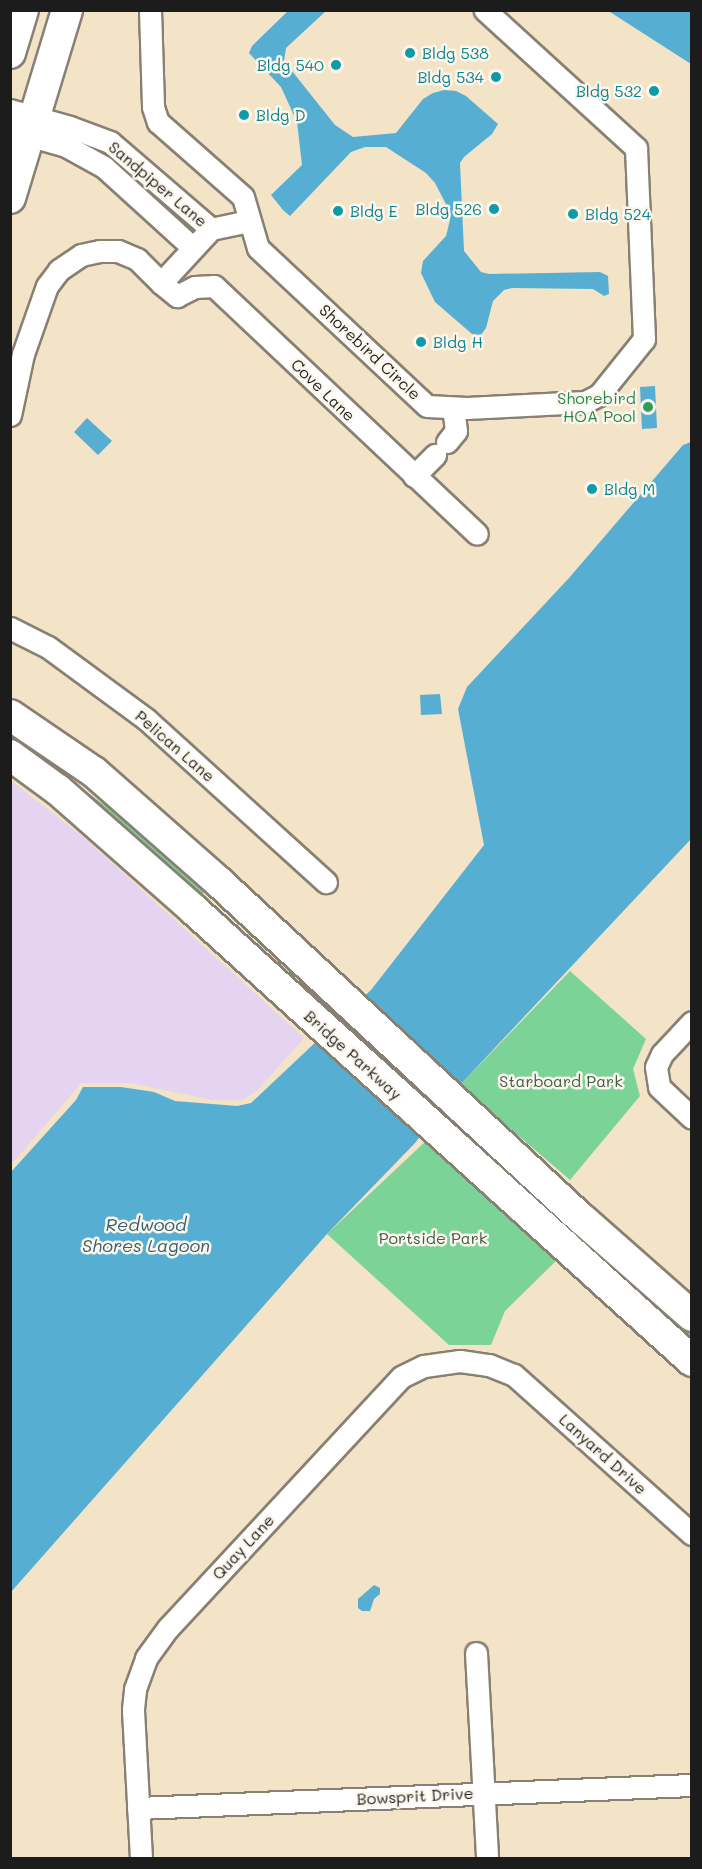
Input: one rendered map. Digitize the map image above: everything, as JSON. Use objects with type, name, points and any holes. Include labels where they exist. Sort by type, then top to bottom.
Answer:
[{"type":"street","points":[[10,53],[23,10]]},
{"type":"street","points":[[10,198],[21,123],[67,10]]},
{"type":"street","name":"Shorebird Circle","points":[[150,10],[155,115],[158,122],[243,198],[258,248],[427,406],[453,408],[545,406],[585,402],[599,395],[644,339],[636,148],[485,10]]},
{"type":"street","name":"Sandpiper Lane","points":[[21,123],[97,136],[120,148],[212,229]]},
{"type":"street","name":"Sandpiper Lane","points":[[21,123],[104,167],[192,247]]},
{"type":"street","points":[[10,415],[23,354],[47,286],[59,270],[81,255],[100,250],[118,251],[138,259],[161,282],[192,247],[212,229],[249,221]]},
{"type":"street","name":"Cove Lane","points":[[161,282],[177,296],[195,287],[214,286],[477,534]]},
{"type":"street","points":[[414,476],[456,431],[453,408]]},
{"type":"street","name":"Pelican Lane","points":[[10,628],[48,647],[146,719],[326,882]]},
{"type":"street","points":[[10,715],[94,772],[220,884],[584,1220],[692,1316]]},
{"type":"street","name":"Bridge Parkway","points":[[10,755],[58,790],[194,910],[692,1361]]},
{"type":"street","points":[[692,1022],[666,1048],[659,1059],[657,1076],[665,1094],[692,1118]]},
{"type":"street","name":"Quay Lane","points":[[141,1858],[133,1698],[142,1666],[158,1639],[401,1377],[424,1366],[460,1361],[489,1365],[514,1375]]},
{"type":"street","name":"Lanyard Drive","points":[[514,1375],[692,1534]]},
{"type":"street","points":[[476,1653],[487,1858]]},
{"type":"street","name":"Bowsprit Drive","points":[[138,1808],[692,1785]]},
{"type":"shaded area","points":[[10,780],[88,841],[304,1038],[257,1091],[242,1100],[213,1100],[131,1083],[81,1083],[11,1165]]},
{"type":"green space","points":[[11,737],[154,841],[205,887],[203,895],[197,896],[11,742]]},
{"type":"green space","name":"Starboard Park","points":[[570,971],[646,1039],[633,1069],[640,1096],[570,1180],[460,1085]]},
{"type":"green space","name":"Portside Park","points":[[427,1140],[557,1260],[505,1311],[491,1345],[449,1345],[327,1234]]},
{"type":"green space","points":[[574,1230],[691,1328],[691,1347],[572,1233]]},
{"type":"water","points":[[289,10],[326,11],[286,48],[284,61],[335,125],[353,137],[396,133],[423,99],[444,90],[456,91],[466,96],[498,124],[492,134],[460,163],[464,251],[481,272],[489,274],[600,272],[608,276],[609,294],[604,296],[593,289],[512,288],[504,290],[493,301],[486,328],[481,335],[472,334],[435,302],[421,273],[423,261],[446,236],[450,220],[447,206],[435,183],[426,173],[386,147],[365,147],[351,152],[290,216],[283,210],[271,195],[302,165],[297,122],[281,87],[249,53],[252,46]]},
{"type":"water","points":[[608,11],[691,11],[691,64],[610,12]]},
{"type":"water","name":"Shorebird HOA Pool","points":[[655,386],[657,428],[642,429],[640,387]]},
{"type":"water","points":[[87,418],[112,441],[98,455],[74,432]]},
{"type":"water","name":"Redwood Shores Lagoon","points":[[691,442],[691,839],[460,1085],[415,1143],[327,1234],[11,1592],[11,1172],[76,1100],[83,1087],[121,1087],[154,1092],[175,1101],[237,1106],[251,1103],[371,990],[484,845],[458,709],[467,687],[569,578],[683,445]]},
{"type":"water","points":[[440,694],[442,714],[421,715],[420,695]]},
{"type":"water","points":[[374,1585],[380,1588],[380,1594],[374,1599],[370,1611],[362,1611],[358,1608],[358,1599]]},
{"type":"place","name":"Bldg 538","points":[[410,53]]},
{"type":"place","name":"Bldg 540","points":[[336,65]]},
{"type":"place","name":"Bldg 534","points":[[496,77]]},
{"type":"place","name":"Bldg 532","points":[[654,91]]},
{"type":"place","name":"Bldg D","points":[[244,115]]},
{"type":"place","name":"Bldg 526","points":[[494,209]]},
{"type":"place","name":"Bldg E","points":[[338,211]]},
{"type":"place","name":"Bldg 524","points":[[573,214]]},
{"type":"place","name":"Bldg H","points":[[421,342]]},
{"type":"place","name":"Shorebird HOA Pool","points":[[648,407]]},
{"type":"place","name":"Bldg M","points":[[592,489]]}]
